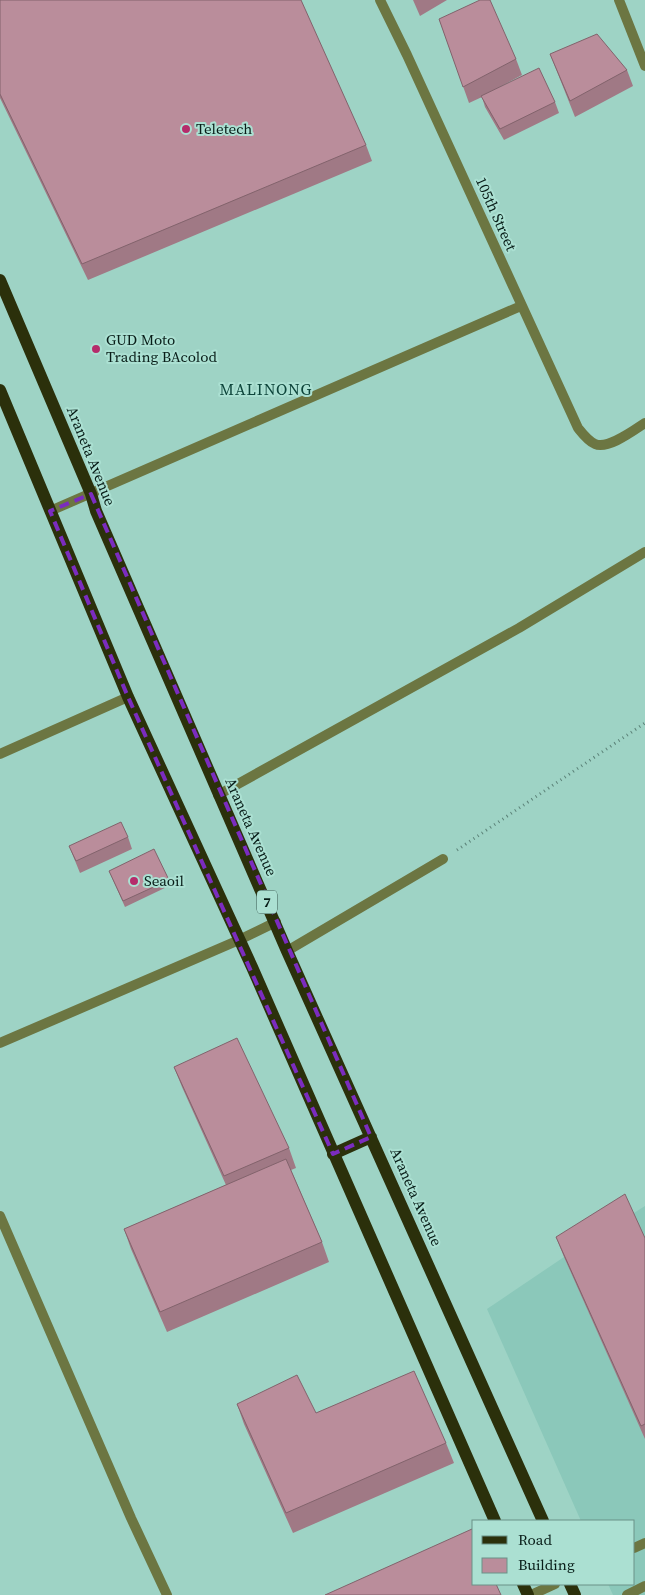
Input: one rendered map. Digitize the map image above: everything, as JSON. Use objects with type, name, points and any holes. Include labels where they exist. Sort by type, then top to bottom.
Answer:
[{"type":"main road","name":"Araneta Avenue","points":[[0,280],[96,511],[218,795],[543,1520]]},
{"type":"main road","points":[[0,390],[128,697],[239,940],[495,1520]]},
{"type":"main road","points":[[333,1154],[371,1137]]},
{"type":"street","name":"105th Street","points":[[380,0],[578,428],[594,444],[608,444],[645,423]]},
{"type":"street","points":[[619,0],[645,66]]},
{"type":"street","points":[[50,511],[521,306]]},
{"type":"street","points":[[218,795],[519,628],[645,552]]},
{"type":"street","points":[[0,754],[128,697]]},
{"type":"street","points":[[287,951],[443,859]]},
{"type":"street","points":[[0,1042],[239,940],[276,922]]},
{"type":"street","points":[[0,1216],[131,1518],[167,1595]]},
{"type":"street","points":[[529,1595],[553,1585]]},
{"type":"street","points":[[626,1595],[645,1586]]},
{"type":"path","points":[[443,859],[645,724]]},
{"type":"highlighted area","points":[[91,494],[371,1137],[333,1154],[128,697],[50,511]]},
{"type":"shaded area","points":[[645,1206],[645,1595],[613,1595],[608,1585],[635,1585],[635,1520],[581,1520],[487,1309],[564,1257]]},
{"type":"building","name":"Teletech","points":[[0,0],[301,0],[366,145],[82,264],[0,94]]},
{"type":"building","points":[[480,0],[490,0],[516,59],[463,87],[439,19]]},
{"type":"building","points":[[597,34],[627,70],[570,101],[550,54]]},
{"type":"building","points":[[539,68],[555,102],[500,129],[481,96]]},
{"type":"building","points":[[121,822],[128,837],[76,861],[69,846]]},
{"type":"building","points":[[154,849],[169,880],[123,901],[109,871]]},
{"type":"building","points":[[237,1038],[289,1148],[224,1176],[174,1067]]},
{"type":"building","points":[[286,1159],[322,1242],[160,1312],[124,1229]]},
{"type":"building","points":[[625,1194],[645,1238],[645,1424],[641,1426],[556,1237]]},
{"type":"building","points":[[414,1371],[446,1443],[286,1513],[237,1404],[297,1375],[316,1413]]},
{"type":"building","points":[[472,1529],[472,1585],[496,1585],[501,1595],[325,1595]]},
{"type":"place","name":"Teletech","points":[[186,129]]},
{"type":"place","name":"GUD Moto Trading BAcolod","points":[[96,349]]},
{"type":"place","name":"Seaoil","points":[[134,881]]},
{"type":"district","name":"MALINONG","points":[[266,389]]}]
